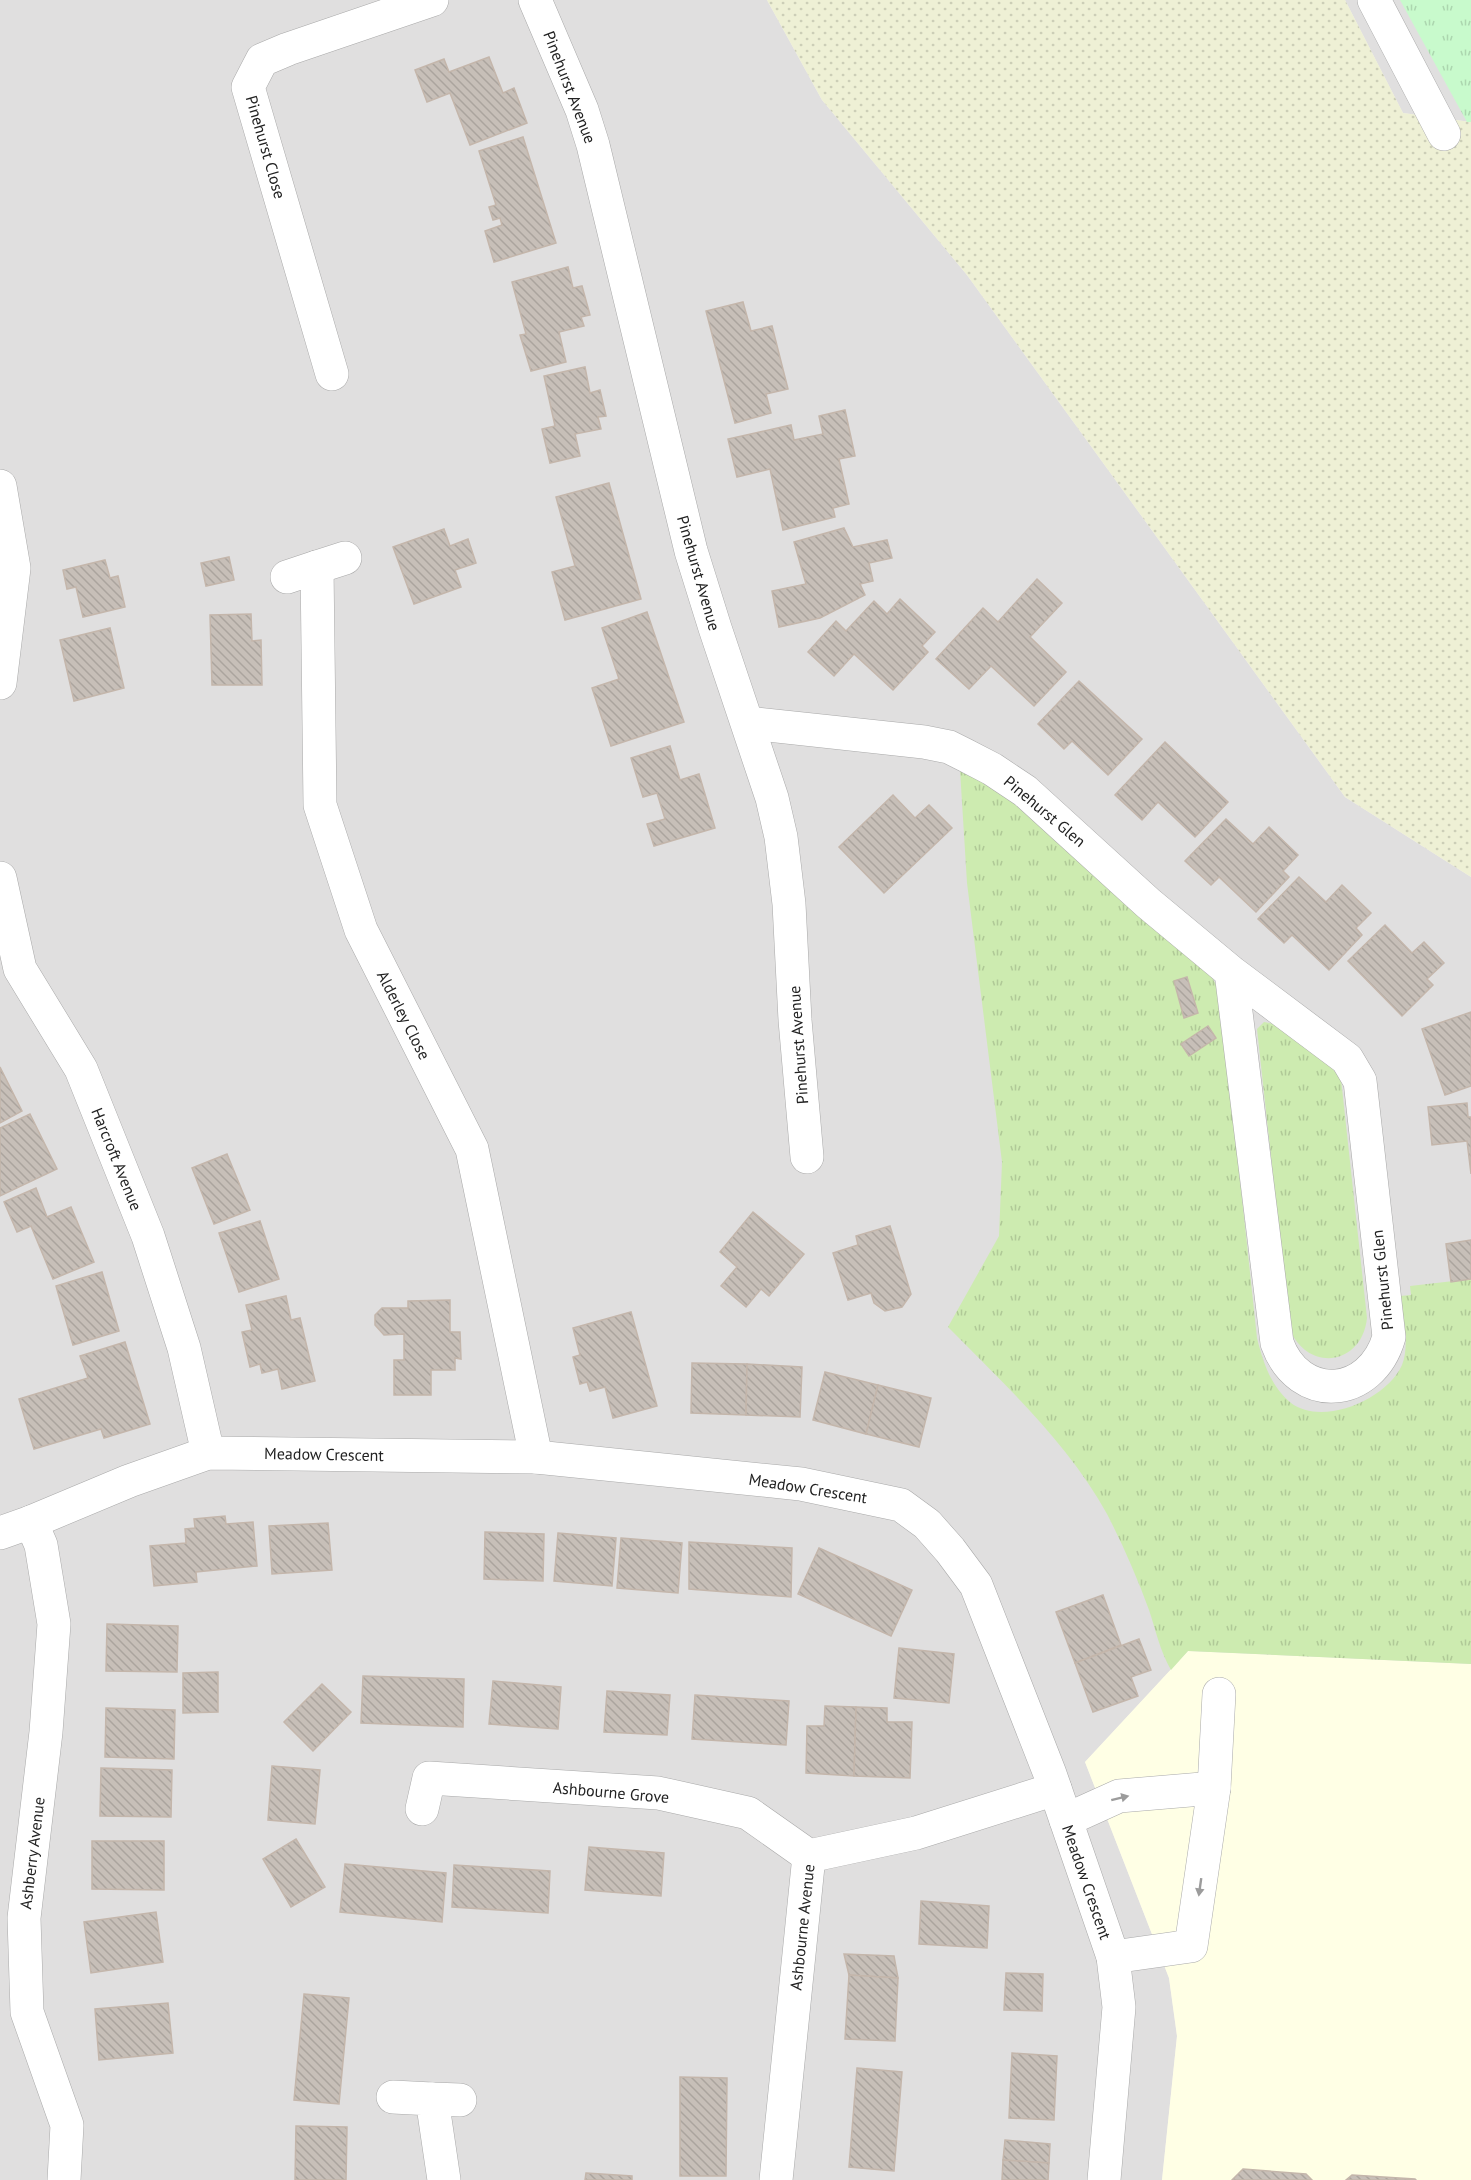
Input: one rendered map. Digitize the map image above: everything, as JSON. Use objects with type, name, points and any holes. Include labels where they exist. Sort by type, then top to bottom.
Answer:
[{"type":"street","name":"Pinehurst Close","points":[[332,374],[248,87],[262,60],[432,0]]},
{"type":"street","name":"Pinehurst Avenue","points":[[535,0],[582,110],[593,146],[692,551],[711,618],[772,798],[786,869],[797,1054],[807,1156]]},
{"type":"street","points":[[1374,0],[1444,134]]},
{"type":"street","points":[[0,486],[14,568],[0,683]]},
{"type":"street","name":"Alderley Close","points":[[316,567],[320,805],[361,930],[472,1149],[536,1457]]},
{"type":"street","name":"Pinehurst Glen","points":[[748,723],[924,742],[949,747],[1010,779],[1148,903],[1230,972],[1347,1059],[1360,1081],[1389,1337],[1377,1364],[1357,1381],[1336,1386],[1316,1384],[1301,1377],[1281,1355],[1277,1343],[1230,972]]},
{"type":"street","name":"Harcroft Avenue","points":[[0,878],[20,969],[81,1069],[148,1236],[184,1348],[208,1453]]},
{"type":"street","name":"Meadow Crescent","points":[[0,1533],[129,1481],[208,1453],[536,1457],[801,1484],[901,1505],[927,1524],[976,1585],[1055,1789],[1113,1958],[1119,2007],[1104,2180]]},
{"type":"street","name":"Ashberry Avenue","points":[[31,1522],[42,1545],[54,1623],[46,1732],[24,1918],[27,2012],[67,2125],[64,2180]]},
{"type":"street","points":[[1113,1958],[1191,1946],[1214,1788],[1219,1694]]},
{"type":"street","name":"Ashbourne Grove","points":[[423,1809],[429,1778],[658,1793],[748,1813],[809,1856]]},
{"type":"street","points":[[1066,1820],[1119,1796],[1214,1788]]},
{"type":"street","name":"Ashbourne Avenue","points":[[776,2180],[809,1856],[916,1833],[1055,1789]]},
{"type":"street","points":[[393,2097],[446,2099],[444,2180]]},
{"type":"shaded area","points":[[0,0],[767,0],[822,100],[967,275],[1345,797],[1471,877],[1471,1664],[1188,1651],[1085,1762],[1169,1978],[1177,2036],[1162,2180],[0,2180]]},
{"type":"shaded area","points":[[767,0],[1345,0],[1403,113],[1471,122],[1471,877],[1345,797],[967,275],[822,100]]},
{"type":"shaded area","points":[[1345,0],[1471,0],[1471,122],[1403,113]]},
{"type":"shaded area","points":[[1188,1651],[1471,1664],[1471,2180],[1162,2180],[1177,2036],[1169,1978],[1085,1762]]},
{"type":"green space","points":[[1400,0],[1471,0],[1471,122],[1467,122]]},
{"type":"green space","points":[[960,770],[1006,794],[1210,974],[1219,990],[1257,1338],[1269,1374],[1284,1397],[1304,1410],[1320,1412],[1353,1406],[1369,1398],[1383,1389],[1402,1365],[1406,1340],[1400,1296],[1411,1295],[1410,1286],[1471,1279],[1471,1664],[1188,1651],[1171,1670],[1130,1561],[1107,1514],[1091,1488],[1055,1439],[948,1327],[999,1236],[1002,1162],[967,883]]},
{"type":"green space","points":[[1264,1022],[1274,1024],[1331,1067],[1341,1079],[1367,1318],[1363,1334],[1356,1346],[1334,1358],[1309,1353],[1299,1344],[1290,1330],[1257,1029]]},
{"type":"building","points":[[489,57],[503,93],[514,88],[527,123],[470,145],[450,93],[427,102],[415,70],[444,59],[449,72]]},
{"type":"building","points":[[523,137],[556,243],[494,262],[485,231],[502,225],[500,218],[493,220],[489,207],[496,205],[479,151]]},
{"type":"building","points":[[568,267],[573,288],[582,286],[590,315],[581,317],[584,326],[559,332],[566,362],[531,371],[520,335],[526,334],[512,282]]},
{"type":"building","points":[[743,302],[751,331],[772,326],[788,389],[766,394],[771,413],[735,423],[706,311]]},
{"type":"building","points":[[585,367],[590,393],[600,390],[606,416],[598,417],[601,429],[575,434],[580,456],[550,463],[542,429],[555,426],[544,376]]},
{"type":"building","points":[[845,410],[855,456],[839,459],[849,504],[833,508],[835,517],[783,530],[770,469],[737,477],[728,439],[791,425],[794,440],[823,434],[819,416]]},
{"type":"building","points":[[609,483],[641,599],[565,620],[552,572],[575,566],[556,497]]},
{"type":"building","points":[[844,528],[853,547],[887,540],[892,558],[869,563],[873,581],[860,584],[865,595],[820,618],[779,627],[772,591],[806,584],[794,542]]},
{"type":"building","points":[[444,529],[450,546],[468,539],[476,563],[455,570],[461,587],[414,604],[393,547]]},
{"type":"building","points":[[229,557],[234,580],[206,586],[201,563]]},
{"type":"building","points":[[105,560],[110,578],[118,576],[125,607],[83,617],[76,587],[67,589],[63,570]]},
{"type":"building","points":[[1037,579],[1062,603],[1030,637],[1066,672],[1034,706],[991,666],[969,689],[936,659],[983,608],[998,622]]},
{"type":"building","points":[[900,599],[935,632],[922,646],[928,652],[893,690],[854,654],[834,676],[808,652],[836,621],[846,631],[874,601],[887,614]]},
{"type":"building","points":[[647,612],[684,722],[611,746],[592,688],[619,679],[602,628]]},
{"type":"building","points":[[251,614],[252,641],[261,640],[262,685],[212,685],[210,615]]},
{"type":"building","points":[[110,628],[124,688],[74,701],[60,640]]},
{"type":"building","points":[[1079,681],[1142,739],[1108,775],[1072,741],[1064,749],[1038,724]]},
{"type":"building","points":[[1165,742],[1228,802],[1195,837],[1158,802],[1142,820],[1115,795]]},
{"type":"building","points":[[670,746],[680,780],[699,774],[715,828],[654,846],[647,824],[665,819],[657,793],[643,797],[631,758]]},
{"type":"building","points":[[893,795],[915,818],[929,805],[952,828],[884,893],[839,847]]},
{"type":"building","points":[[1226,819],[1253,844],[1269,827],[1298,855],[1283,871],[1289,877],[1256,912],[1219,877],[1211,885],[1185,861]]},
{"type":"building","points":[[1299,877],[1326,902],[1342,885],[1371,913],[1356,928],[1362,935],[1329,970],[1292,935],[1284,943],[1258,919]]},
{"type":"building","points":[[1385,925],[1412,953],[1424,942],[1444,963],[1427,979],[1433,985],[1402,1016],[1348,961]]},
{"type":"building","points":[[1187,977],[1198,1013],[1184,1018],[1174,981]]},
{"type":"building","points":[[1471,1012],[1471,1086],[1445,1095],[1422,1029]]},
{"type":"building","points":[[1208,1026],[1216,1038],[1189,1056],[1181,1044]]},
{"type":"building","points":[[0,1067],[22,1111],[0,1123]]},
{"type":"building","points":[[1467,1103],[1468,1117],[1471,1117],[1471,1174],[1467,1141],[1432,1145],[1428,1107]]},
{"type":"building","points":[[30,1114],[57,1169],[0,1196],[0,1128]]},
{"type":"building","points":[[227,1154],[250,1210],[214,1224],[192,1168]]},
{"type":"building","points":[[36,1188],[47,1217],[71,1207],[94,1262],[53,1279],[31,1226],[17,1232],[4,1202]]},
{"type":"building","points":[[753,1212],[804,1254],[769,1296],[761,1289],[746,1307],[721,1286],[737,1267],[720,1252]]},
{"type":"building","points":[[260,1221],[279,1279],[239,1292],[219,1233]]},
{"type":"building","points":[[890,1226],[911,1294],[902,1307],[885,1311],[874,1303],[871,1293],[848,1300],[833,1253],[858,1245],[856,1236]]},
{"type":"building","points":[[1471,1240],[1471,1279],[1451,1282],[1446,1244]]},
{"type":"building","points":[[102,1272],[119,1331],[73,1345],[56,1286]]},
{"type":"building","points":[[286,1296],[291,1320],[300,1318],[315,1381],[282,1389],[278,1369],[262,1373],[260,1364],[250,1367],[242,1332],[252,1330],[246,1305]]},
{"type":"building","points":[[450,1300],[450,1332],[460,1332],[461,1359],[455,1358],[455,1370],[431,1370],[431,1395],[394,1395],[394,1360],[404,1360],[404,1334],[384,1335],[375,1325],[375,1315],[382,1308],[408,1308],[408,1301]]},
{"type":"building","points":[[631,1312],[657,1406],[613,1418],[605,1387],[590,1391],[587,1382],[580,1384],[573,1357],[580,1355],[573,1328]]},
{"type":"building","points":[[125,1342],[150,1424],[104,1438],[101,1429],[34,1449],[19,1399],[88,1378],[80,1356]]},
{"type":"building","points":[[692,1363],[747,1364],[746,1415],[691,1413]]},
{"type":"building","points":[[747,1364],[802,1367],[800,1417],[746,1415]]},
{"type":"building","points":[[825,1372],[878,1385],[866,1434],[813,1420]]},
{"type":"building","points":[[878,1385],[931,1398],[919,1447],[866,1434]]},
{"type":"building","points":[[225,1516],[226,1524],[253,1522],[257,1566],[196,1572],[197,1582],[154,1586],[150,1546],[186,1543],[185,1529],[195,1528],[194,1519]]},
{"type":"building","points":[[328,1523],[332,1570],[272,1574],[269,1526]]},
{"type":"building","points":[[485,1532],[544,1534],[543,1581],[484,1579]]},
{"type":"building","points":[[558,1533],[616,1538],[612,1586],[554,1581]]},
{"type":"building","points":[[621,1538],[682,1543],[678,1593],[617,1588]]},
{"type":"building","points":[[689,1542],[792,1548],[791,1597],[689,1589]]},
{"type":"building","points":[[819,1548],[912,1590],[891,1636],[798,1594]]},
{"type":"building","points":[[1103,1595],[1121,1645],[1075,1663],[1056,1612]]},
{"type":"building","points":[[107,1624],[178,1626],[177,1672],[106,1671]]},
{"type":"building","points":[[1139,1639],[1151,1670],[1131,1677],[1138,1696],[1093,1712],[1075,1663]]},
{"type":"building","points":[[899,1648],[954,1654],[949,1703],[894,1698]]},
{"type":"building","points":[[218,1672],[218,1712],[183,1713],[183,1673]]},
{"type":"building","points":[[363,1676],[464,1679],[463,1727],[361,1723]]},
{"type":"building","points":[[493,1681],[561,1687],[558,1729],[489,1724]]},
{"type":"building","points":[[322,1684],[351,1712],[313,1751],[284,1722]]},
{"type":"building","points":[[607,1691],[670,1695],[667,1735],[604,1732]]},
{"type":"building","points":[[695,1695],[789,1701],[786,1745],[692,1739]]},
{"type":"building","points":[[825,1706],[856,1707],[854,1776],[806,1773],[807,1726],[824,1726]]},
{"type":"building","points":[[856,1707],[887,1708],[887,1722],[912,1722],[910,1778],[854,1776]]},
{"type":"building","points":[[106,1708],[175,1710],[174,1759],[105,1757]]},
{"type":"building","points":[[272,1766],[320,1770],[315,1824],[268,1820]]},
{"type":"building","points":[[101,1768],[172,1770],[171,1817],[100,1816]]},
{"type":"building","points":[[296,1839],[325,1887],[291,1907],[263,1859]]},
{"type":"building","points":[[92,1841],[164,1841],[164,1890],[92,1889]]},
{"type":"building","points":[[589,1847],[664,1853],[661,1896],[585,1890]]},
{"type":"building","points":[[345,1864],[446,1873],[442,1922],[340,1912]]},
{"type":"building","points":[[454,1865],[550,1871],[548,1913],[452,1907]]},
{"type":"building","points":[[921,1901],[989,1906],[987,1948],[919,1944]]},
{"type":"building","points":[[156,1912],[163,1962],[91,1973],[84,1922]]},
{"type":"building","points":[[844,1954],[894,1956],[898,1978],[849,1975]]},
{"type":"building","points":[[1006,1973],[1043,1974],[1042,2011],[1004,2010]]},
{"type":"building","points":[[849,1975],[898,1978],[895,2041],[845,2039]]},
{"type":"building","points":[[304,1994],[349,1998],[339,2104],[294,2100]]},
{"type":"building","points":[[168,2003],[173,2053],[99,2060],[95,2009]]},
{"type":"building","points":[[1012,2053],[1057,2056],[1054,2120],[1009,2118]]},
{"type":"building","points":[[857,2068],[902,2072],[894,2171],[849,2167]]},
{"type":"building","points":[[680,2077],[727,2078],[726,2176],[680,2176]]},
{"type":"building","points":[[296,2126],[347,2127],[346,2180],[295,2180]]},
{"type":"building","points":[[1005,2140],[1050,2144],[1049,2163],[1003,2160]]},
{"type":"building","points":[[1003,2160],[1049,2163],[1048,2180],[1002,2180]]},
{"type":"building","points":[[1243,2169],[1306,2174],[1312,2180],[1232,2180]]},
{"type":"building","points":[[586,2173],[632,2176],[632,2180],[585,2180]]},
{"type":"building","points":[[1352,2175],[1415,2179],[1416,2180],[1346,2180]]}]
